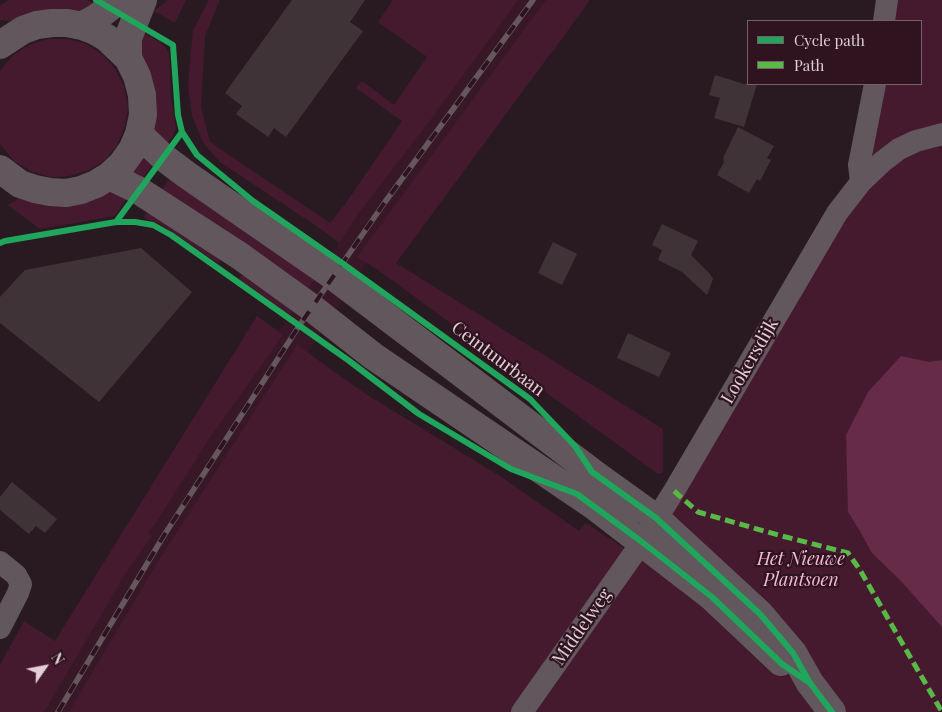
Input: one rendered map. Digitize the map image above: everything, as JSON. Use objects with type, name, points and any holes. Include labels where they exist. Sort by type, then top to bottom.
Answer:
[{"type":"street","points":[[82,26],[109,8],[114,0]]},
{"type":"street","points":[[884,20],[887,0]]},
{"type":"street","points":[[128,58],[128,38],[143,1]]},
{"type":"street","points":[[0,45],[23,30],[37,25],[52,23],[82,26],[107,38],[128,58],[137,76],[142,95],[143,114],[139,134],[132,150],[122,164],[109,176],[96,184],[81,190],[58,192],[35,190],[2,176]]},
{"type":"street","points":[[861,182],[859,165],[875,85]]},
{"type":"street","name":"Ceintuurbaan","points":[[139,134],[163,157],[187,175],[333,276],[597,476],[656,518],[760,614],[793,653],[810,683],[832,712]]},
{"type":"street","name":"Lookersdijk","points":[[642,542],[837,213],[861,182],[899,149],[916,141],[942,134]]},
{"type":"street","name":"Ceintuurbaan","points":[[109,176],[138,190],[240,256],[312,308],[373,356],[577,494],[712,597],[782,664],[810,683]]},
{"type":"street","name":"Middelweg","points":[[522,712],[642,542]]},
{"type":"street","points":[[0,628],[21,584],[8,568]]},
{"type":"shaded area","points":[[492,0],[590,0],[556,48],[366,263],[308,353],[323,364],[104,712],[16,712],[257,316],[279,331],[339,243],[324,231]]},
{"type":"shaded area","points":[[901,356],[929,362],[942,360],[942,627],[900,580],[872,553],[848,512],[846,435],[868,392]]},
{"type":"green space","points":[[9,0],[87,0],[98,6],[89,14],[11,21],[0,20],[0,6]]},
{"type":"green space","points":[[168,0],[186,0],[175,23],[154,11]]},
{"type":"green space","points":[[209,0],[220,0],[205,36],[201,107],[210,142],[330,223],[346,203],[402,121],[356,88],[362,81],[394,105],[427,57],[378,22],[393,0],[518,0],[431,119],[358,214],[339,243],[220,162],[204,144],[192,116],[188,84],[193,30]]},
{"type":"green space","points":[[546,0],[590,0],[396,263],[663,429],[663,473],[658,474],[378,270],[357,257]]},
{"type":"green space","points":[[897,0],[942,0],[942,125],[867,165],[881,85],[922,85],[922,20],[893,20]]},
{"type":"green space","points":[[138,29],[160,42],[169,54],[171,97],[176,127],[173,136],[164,147],[155,135],[138,56]]},
{"type":"green space","points":[[48,39],[67,39],[86,44],[103,55],[116,70],[124,87],[128,107],[125,126],[117,145],[105,160],[89,170],[69,176],[50,177],[31,171],[14,161],[0,144],[0,71],[12,56],[29,45]]},
{"type":"green space","name":"Het Nieuwe Plantsoen","points":[[942,142],[942,712],[69,712],[156,565],[297,345],[364,393],[500,476],[579,531],[586,523],[643,561],[857,196],[888,164]]},
{"type":"green space","points":[[143,149],[156,160],[139,183],[126,173]]},
{"type":"green space","points":[[175,172],[318,274],[306,291],[157,195]]},
{"type":"green space","points":[[111,191],[130,194],[115,216],[40,229],[8,205],[20,198]]},
{"type":"green space","points":[[150,207],[220,259],[219,264],[160,224],[146,219],[144,217]]},
{"type":"green space","points":[[243,275],[293,309],[290,315],[239,279]]},
{"type":"green space","points":[[257,316],[283,335],[209,439],[148,532],[151,537],[127,571],[44,712],[0,712],[0,665],[24,621],[55,641]]},
{"type":"building","points":[[292,0],[365,0],[350,22],[363,31],[286,137],[274,128],[268,137],[236,114],[242,106],[225,93]]},
{"type":"building","points":[[715,75],[747,85],[757,85],[744,127],[714,118],[720,98],[709,95]]},
{"type":"building","points":[[738,127],[774,146],[767,158],[771,160],[760,181],[757,179],[749,193],[717,175]]},
{"type":"building","points":[[662,224],[698,241],[691,255],[713,279],[707,295],[682,272],[658,260],[662,250],[652,245]]},
{"type":"building","points":[[553,242],[577,254],[562,285],[538,273]]},
{"type":"building","points":[[141,248],[192,292],[99,402],[0,323],[0,297],[25,270]]},
{"type":"building","points":[[628,333],[671,353],[659,377],[617,358]]},
{"type":"building","points":[[12,482],[57,519],[45,533],[36,526],[29,534],[0,510],[0,497]]},
{"type":"railway","points":[[58,712],[163,537],[299,326],[385,202],[533,0]]},
{"type":"marked path","points":[[674,491],[698,512],[848,553],[860,570],[942,712]]},
{"type":"cycle path","points":[[96,0],[173,45],[178,115],[182,132],[116,222]]},
{"type":"cycle path","points":[[182,132],[197,155],[253,201],[530,399],[575,446],[592,472],[656,518],[760,614],[793,653],[810,683],[832,712]]},
{"type":"cycle path","points":[[0,243],[116,222],[135,222],[153,225],[171,235],[348,360],[419,414],[511,469],[577,494],[712,597],[782,664],[810,683]]}]
